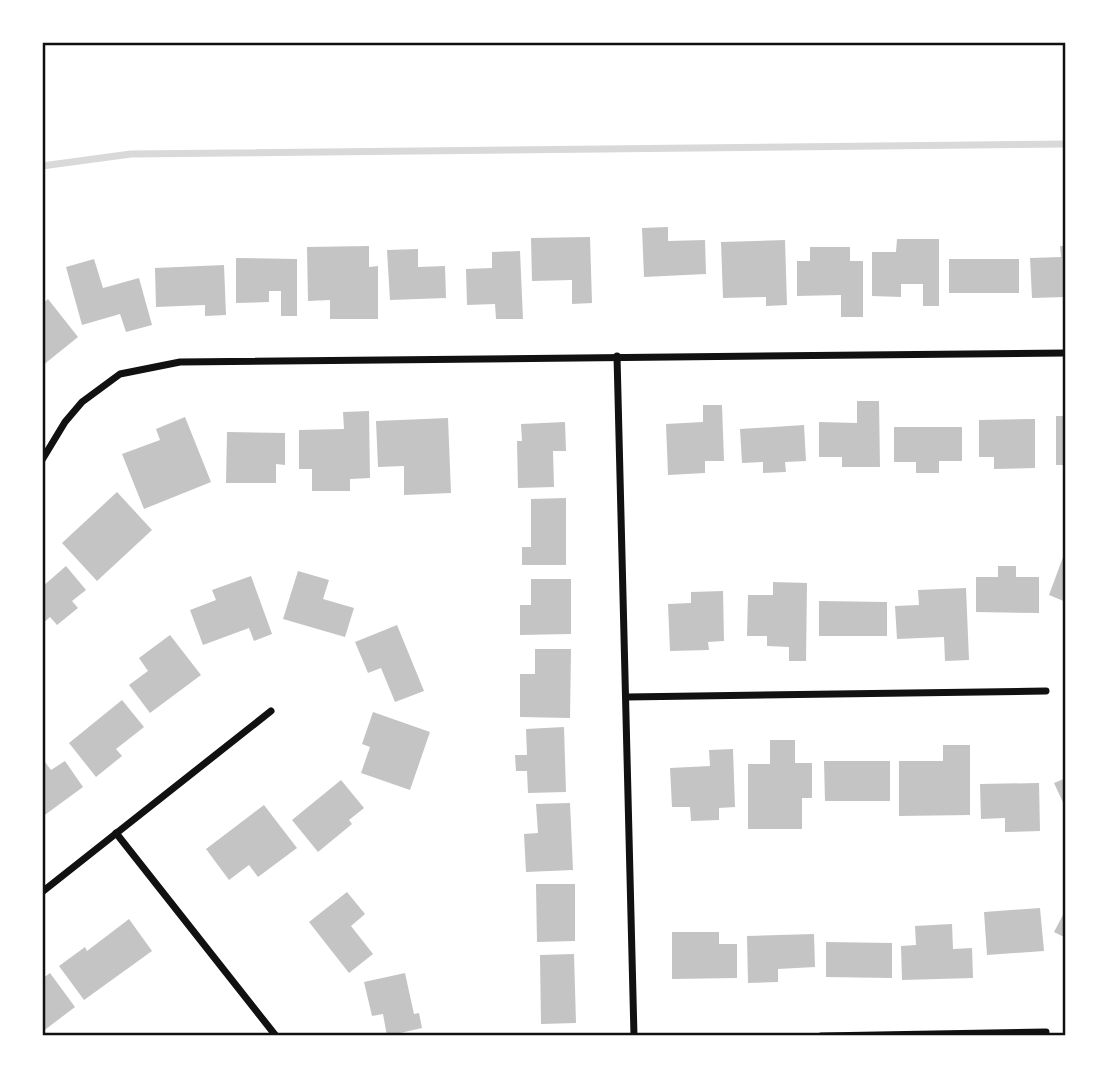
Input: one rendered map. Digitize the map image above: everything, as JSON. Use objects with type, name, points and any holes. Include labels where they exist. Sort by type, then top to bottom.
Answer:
[{"type":"street","points":[[42,460],[65,422],[82,402],[120,374],[180,362],[1066,353]]},
{"type":"street","points":[[617,356],[634,1036]]},
{"type":"street","points":[[627,697],[1046,691]]},
{"type":"street","points":[[42,892],[271,711]]},
{"type":"street","points":[[116,833],[276,1036]]},
{"type":"street","points":[[821,1036],[1046,1032]]},
{"type":"building","points":[[668,227],[668,241],[705,240],[706,274],[644,277],[642,228]]},
{"type":"building","points":[[590,237],[592,303],[572,304],[572,280],[532,281],[531,238]]},
{"type":"building","points":[[897,239],[939,239],[939,306],[923,306],[923,284],[901,284],[901,297],[872,296],[872,252],[896,252]]},
{"type":"building","points":[[785,240],[787,305],[766,306],[766,297],[723,298],[721,242]]},
{"type":"building","points":[[369,246],[369,267],[378,266],[378,319],[330,319],[330,300],[308,301],[307,247]]},
{"type":"building","points":[[1060,246],[1066,246],[1066,297],[1032,298],[1030,258],[1061,257]]},
{"type":"building","points":[[810,247],[850,247],[850,261],[863,261],[863,317],[841,317],[841,295],[797,296],[797,261],[810,261]]},
{"type":"building","points":[[418,249],[418,267],[445,266],[446,298],[390,300],[387,250]]},
{"type":"building","points":[[520,251],[523,319],[496,319],[495,304],[467,305],[466,269],[492,268],[492,252]]},
{"type":"building","points":[[236,258],[297,259],[297,316],[281,316],[281,291],[269,291],[269,302],[236,303]]},
{"type":"building","points":[[94,259],[103,288],[139,278],[152,325],[126,332],[120,314],[82,325],[66,267]]},
{"type":"building","points":[[949,259],[1019,259],[1019,293],[949,293]]},
{"type":"building","points":[[224,265],[226,315],[205,316],[205,305],[156,307],[155,268]]},
{"type":"building","points":[[48,299],[78,337],[42,366],[42,304]]},
{"type":"building","points":[[857,401],[879,401],[880,467],[842,467],[842,457],[819,457],[819,422],[857,423]]},
{"type":"building","points":[[703,405],[722,405],[724,461],[705,461],[705,473],[668,475],[666,424],[703,422]]},
{"type":"building","points":[[369,411],[370,478],[350,479],[350,491],[312,491],[312,469],[299,469],[299,430],[344,429],[343,412]]},
{"type":"building","points":[[1056,416],[1066,416],[1066,465],[1056,465]]},
{"type":"building","points":[[185,417],[211,482],[144,509],[122,454],[160,440],[156,429]]},
{"type":"building","points":[[448,418],[451,493],[404,495],[404,466],[378,467],[376,421]]},
{"type":"building","points":[[1035,419],[1035,468],[994,469],[994,457],[979,457],[979,420]]},
{"type":"building","points":[[565,422],[566,451],[553,451],[554,487],[518,488],[517,441],[522,441],[521,424]]},
{"type":"building","points":[[804,425],[806,461],[785,462],[786,472],[763,473],[763,462],[742,463],[740,429]]},
{"type":"building","points":[[894,427],[962,427],[962,461],[939,461],[939,473],[916,473],[916,462],[894,462]]},
{"type":"building","points":[[227,432],[285,433],[285,465],[276,464],[276,483],[226,483]]},
{"type":"building","points":[[117,492],[152,530],[97,581],[62,543]]},
{"type":"building","points":[[566,498],[566,565],[522,565],[522,547],[531,547],[531,499]]},
{"type":"building","points":[[1066,549],[1066,602],[1049,595]]},
{"type":"building","points":[[66,566],[86,590],[72,601],[78,608],[57,625],[50,617],[42,624],[42,587]]},
{"type":"building","points":[[998,566],[1016,566],[1016,577],[1039,577],[1039,613],[976,612],[976,577],[998,577]]},
{"type":"building","points":[[298,571],[329,580],[323,599],[354,608],[345,637],[283,619]]},
{"type":"building","points":[[251,576],[272,634],[254,641],[249,628],[203,645],[190,610],[216,600],[212,590]]},
{"type":"building","points":[[531,579],[571,579],[571,634],[520,635],[520,605],[531,605]]},
{"type":"building","points":[[773,582],[807,583],[806,661],[789,661],[789,647],[767,646],[767,636],[747,636],[748,595],[773,595]]},
{"type":"building","points":[[966,588],[969,660],[945,661],[944,637],[897,639],[895,606],[919,605],[918,590]]},
{"type":"building","points":[[723,591],[724,641],[708,642],[709,650],[670,651],[668,604],[691,603],[691,592]]},
{"type":"building","points":[[819,601],[887,602],[887,636],[819,636]]},
{"type":"building","points":[[397,625],[424,691],[395,702],[381,668],[368,673],[355,642]]},
{"type":"building","points":[[170,635],[201,675],[150,713],[129,685],[148,671],[139,658]]},
{"type":"building","points":[[535,649],[571,649],[570,718],[520,717],[520,674],[535,674]]},
{"type":"building","points":[[122,700],[144,727],[116,749],[122,756],[96,777],[69,743]]},
{"type":"building","points":[[373,712],[430,732],[410,790],[361,773],[370,747],[362,744]]},
{"type":"building","points":[[564,727],[566,792],[528,793],[527,771],[516,771],[515,755],[527,755],[526,729]]},
{"type":"building","points":[[770,740],[795,740],[795,763],[812,763],[812,798],[802,798],[802,829],[748,829],[748,764],[770,764]]},
{"type":"building","points":[[943,745],[970,745],[970,815],[899,816],[899,761],[943,761]]},
{"type":"building","points":[[733,749],[735,807],[719,808],[719,820],[691,821],[690,807],[672,807],[670,768],[710,766],[709,750]]},
{"type":"building","points":[[42,758],[51,770],[65,761],[83,787],[42,817]]},
{"type":"building","points":[[824,761],[890,761],[890,801],[825,801]]},
{"type":"building","points":[[1066,778],[1066,809],[1054,783]]},
{"type":"building","points":[[341,780],[364,808],[349,820],[352,824],[318,852],[292,820]]},
{"type":"building","points":[[1039,783],[1040,831],[1005,832],[1005,818],[981,819],[980,784]]},
{"type":"building","points":[[570,803],[573,870],[526,872],[524,834],[538,833],[536,804]]},
{"type":"building","points":[[264,805],[297,848],[258,877],[249,865],[229,880],[206,849]]},
{"type":"building","points":[[536,884],[575,884],[575,941],[537,942]]},
{"type":"building","points":[[347,892],[365,914],[351,926],[373,954],[349,973],[309,922]]},
{"type":"building","points":[[1040,908],[1044,951],[987,955],[984,912]]},
{"type":"building","points":[[1066,909],[1066,938],[1054,932]]},
{"type":"building","points":[[129,919],[152,951],[84,1000],[59,966],[85,947],[87,951]]},
{"type":"building","points":[[952,924],[953,949],[972,948],[973,978],[902,980],[901,946],[916,945],[915,926]]},
{"type":"building","points":[[672,932],[719,932],[719,944],[737,944],[737,978],[672,979]]},
{"type":"building","points":[[814,934],[815,967],[778,969],[778,982],[748,983],[747,936]]},
{"type":"building","points":[[826,942],[892,943],[892,978],[826,977]]},
{"type":"building","points":[[574,954],[576,1023],[541,1024],[540,955]]},
{"type":"building","points":[[50,973],[75,1007],[42,1032],[42,979]]},
{"type":"building","points":[[405,973],[414,1014],[419,1013],[422,1028],[387,1036],[383,1014],[372,1016],[364,982]]},
{"type":"waterway","points":[[42,166],[131,154],[1066,144]]}]
